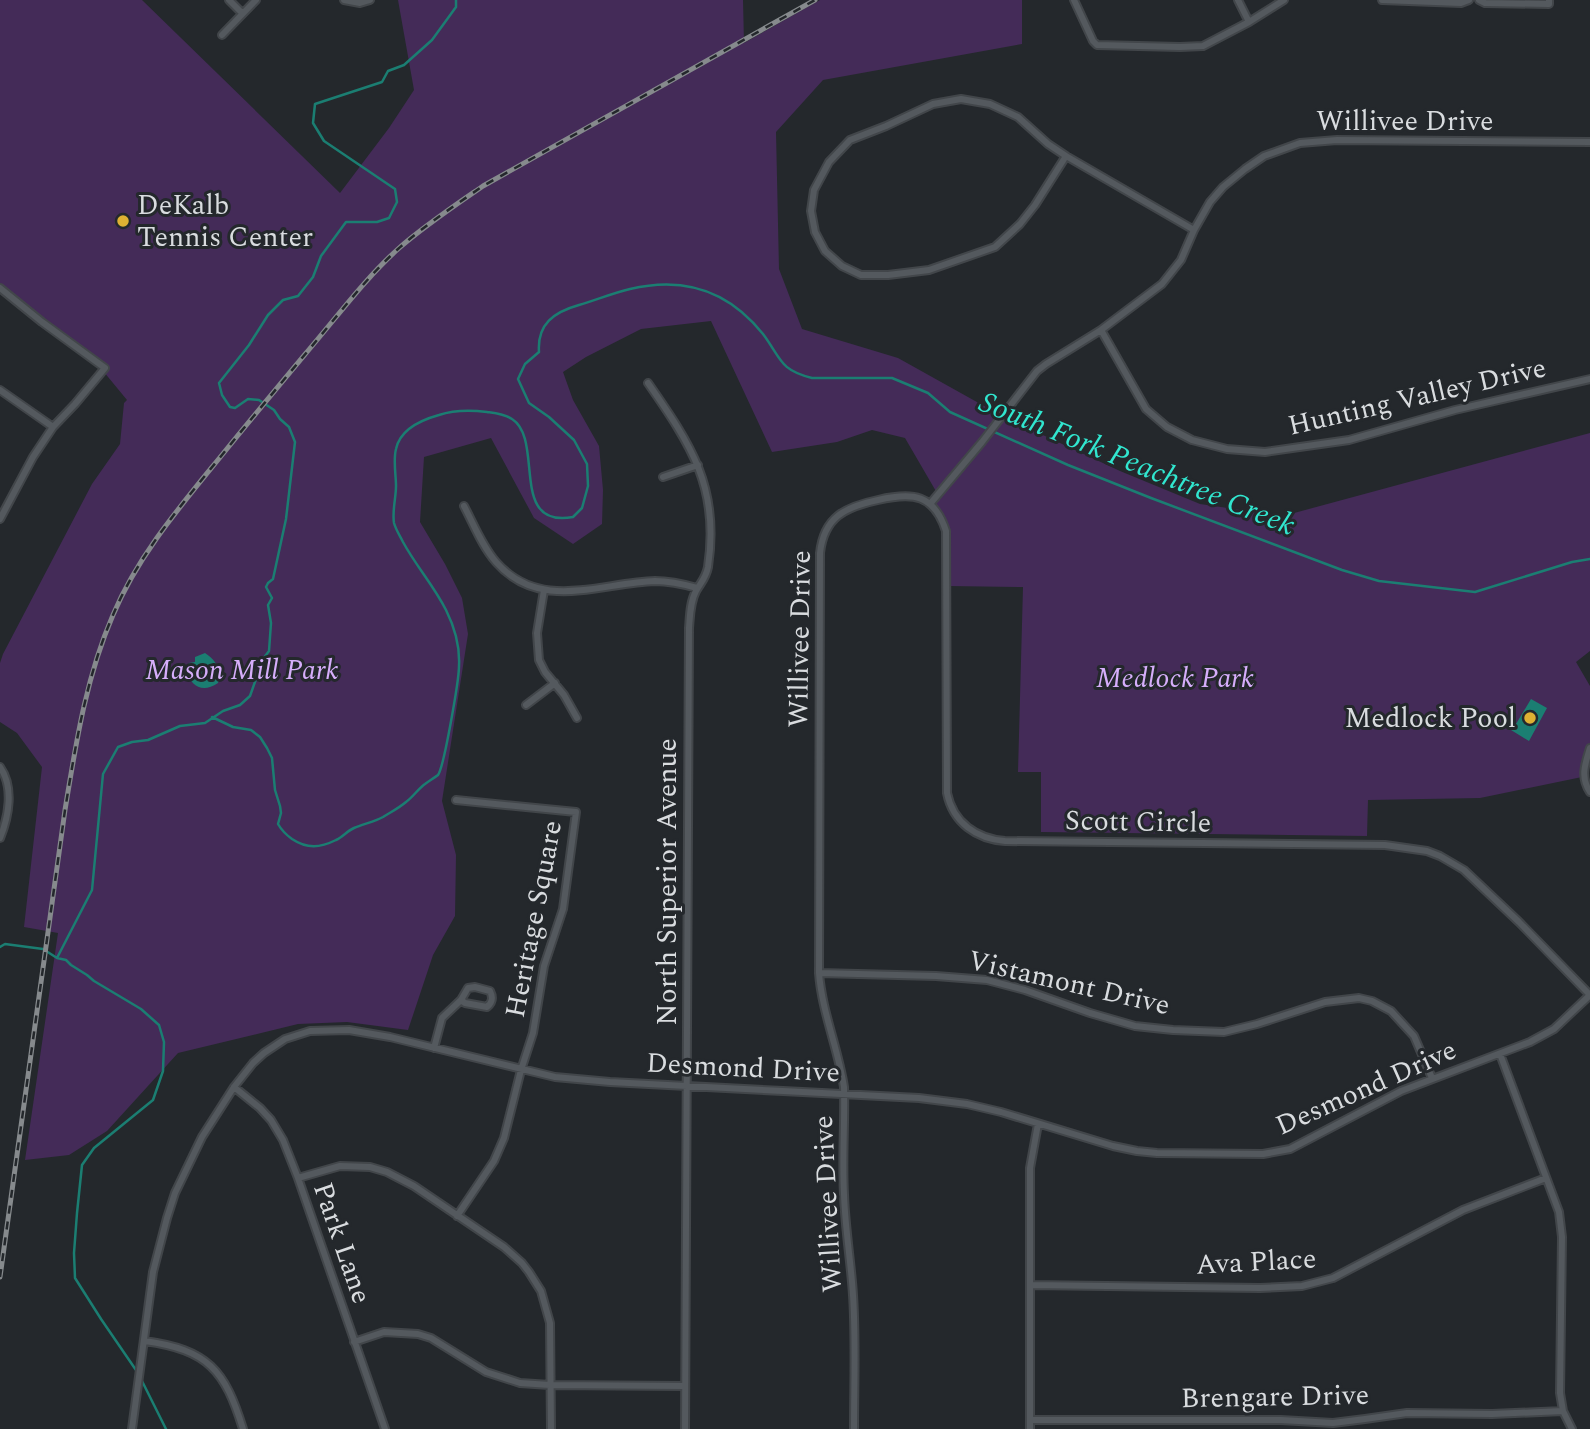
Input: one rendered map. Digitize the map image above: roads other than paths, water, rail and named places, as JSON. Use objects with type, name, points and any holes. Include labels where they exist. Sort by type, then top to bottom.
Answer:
[{"type":"street","points":[[229,0],[242,13]]},
{"type":"street","points":[[222,35],[256,0]]},
{"type":"street","points":[[344,0],[360,3],[370,0]]},
{"type":"street","points":[[1074,0],[1097,45],[1180,47],[1203,46],[1284,0]]},
{"type":"street","points":[[1238,0],[1249,22]]},
{"type":"street","points":[[1382,0],[1461,3],[1469,0]]},
{"type":"street","points":[[1479,0],[1485,3],[1549,4],[1549,0]]},
{"type":"street","points":[[1066,156],[1020,224],[995,247],[929,270],[861,275],[842,266],[825,251],[815,232],[811,211],[814,191],[829,162],[850,140],[933,104],[961,99],[990,104],[1018,117],[1048,145],[1194,230]]},
{"type":"street","name":"Willivee Drive","points":[[854,1429],[853,1295],[844,1197],[844,1094],[842,1074],[824,1009],[819,973],[822,537],[832,520],[860,504],[905,495],[920,498],[930,504],[1037,371],[1101,330],[1162,284],[1181,260],[1210,202],[1230,181],[1264,156],[1300,143],[1337,140],[1590,142]]},
{"type":"street","points":[[0,288],[105,368],[53,427],[33,457],[0,519]]},
{"type":"street","name":"Hunting Valley Drive","points":[[1101,330],[1146,409],[1167,427],[1192,440],[1227,449],[1265,452],[1349,440],[1455,410],[1590,379]]},
{"type":"street","name":"North Superior Avenue","points":[[648,383],[680,430],[698,465],[709,505],[711,534],[707,572],[697,588],[691,606],[689,628],[685,1429]]},
{"type":"street","points":[[0,390],[53,427]]},
{"type":"street","points":[[663,477],[698,465]]},
{"type":"street","name":"Scott Circle","points":[[930,504],[943,522],[947,539],[947,793],[955,814],[969,830],[988,839],[1005,841],[1385,845],[1427,851],[1452,862],[1476,880],[1590,995]]},
{"type":"street","points":[[464,506],[496,562],[519,580],[544,590],[576,592],[653,581],[673,582],[697,588]]},
{"type":"street","points":[[544,590],[537,624],[537,652],[542,666],[577,718]]},
{"type":"street","points":[[526,705],[555,683]]},
{"type":"street","points":[[1590,748],[1583,769],[1585,785],[1590,792]]},
{"type":"street","points":[[0,767],[9,787],[0,838]]},
{"type":"street","name":"Heritage Square","points":[[456,800],[576,812],[563,909],[544,966],[535,1026],[521,1069]]},
{"type":"street","name":"Vistamont Drive","points":[[819,973],[987,980],[1135,1026],[1173,1030],[1224,1032],[1325,1002],[1359,998],[1373,1001],[1391,1011],[1414,1036],[1433,1078]]},
{"type":"street","points":[[435,1048],[442,1018],[461,1000],[468,988],[490,991],[492,996],[488,1007],[461,1000]]},
{"type":"street","name":"Desmond Drive","points":[[132,1429],[153,1272],[175,1194],[197,1147],[234,1087],[253,1063],[285,1039],[310,1031],[363,1031],[569,1079],[951,1101],[992,1110],[1137,1152],[1263,1154],[1290,1149],[1401,1091],[1530,1042],[1554,1029],[1590,995]]},
{"type":"street","points":[[1500,1054],[1559,1213],[1560,1392],[1563,1411],[1573,1429]]},
{"type":"street","points":[[457,1216],[499,1150],[521,1069]]},
{"type":"street","name":"Park Lane","points":[[234,1087],[266,1114],[283,1140],[385,1429]]},
{"type":"street","points":[[1030,1429],[1030,1168],[1038,1124]]},
{"type":"street","points":[[298,1178],[340,1167],[379,1169],[405,1181],[513,1255],[536,1281],[550,1323],[551,1429]]},
{"type":"street","name":"Ava Place","points":[[1030,1285],[1260,1288],[1302,1286],[1333,1278],[1463,1210],[1546,1178]]},
{"type":"street","points":[[354,1342],[384,1332],[418,1334],[431,1338],[486,1373],[520,1383],[685,1386]]},
{"type":"street","points":[[145,1341],[185,1350],[212,1367],[227,1385],[243,1429]]},
{"type":"street","name":"Brengare Drive","points":[[1030,1420],[1281,1420],[1333,1423],[1408,1413],[1563,1411]]},
{"type":"waterway","points":[[57,958],[92,890],[103,774],[118,747],[148,740],[180,726],[205,723],[223,711],[240,705],[250,696],[263,659],[269,651],[271,623],[268,605],[272,598],[266,587],[273,579],[286,519],[295,442],[289,427],[274,410],[259,400],[248,399],[235,408],[230,407],[222,395],[219,383],[249,345],[268,315],[283,300],[298,296],[313,277],[321,256],[346,222],[377,222],[389,218],[397,202],[395,189],[324,141],[313,123],[315,104],[382,82],[388,71],[404,65],[432,40],[456,7],[456,0]]},
{"type":"waterway","name":"South Fork Peachtree Creek","points":[[212,717],[233,727],[251,730],[260,737],[272,758],[275,790],[281,813],[278,824],[287,836],[303,844],[324,845],[354,828],[383,817],[438,775],[454,705],[459,651],[446,610],[408,551],[394,523],[395,458],[398,442],[412,427],[445,413],[475,411],[506,416],[521,430],[534,497],[541,510],[553,517],[573,517],[582,508],[588,486],[587,464],[574,440],[529,403],[518,379],[525,364],[539,352],[544,327],[562,311],[650,285],[687,286],[720,297],[749,319],[782,362],[801,375],[812,378],[892,378],[928,393],[950,412],[1068,465],[1342,570],[1379,581],[1475,592],[1590,559]]},
{"type":"waterway","points":[[0,947],[5,944],[43,949],[66,960],[94,981],[141,1009],[159,1025],[164,1042],[163,1071],[153,1100],[94,1148],[82,1165],[74,1253],[75,1278],[138,1373]]},
{"type":"waterway","points":[[141,1379],[166,1429]]},
{"type":"railway","points":[[0,1277],[65,810],[78,735],[104,638],[124,592],[149,549],[194,489],[346,305],[398,249],[483,186],[815,0]]},
{"type":"place","name":"DeKalb Tennis Center","points":[[123,221]]},
{"type":"place","name":"Medlock Pool","points":[[1530,718]]},
{"type":"park label","name":"Mason Mill Park","points":[[242,670]]},
{"type":"park label","name":"Medlock Park","points":[[1175,678]]}]
